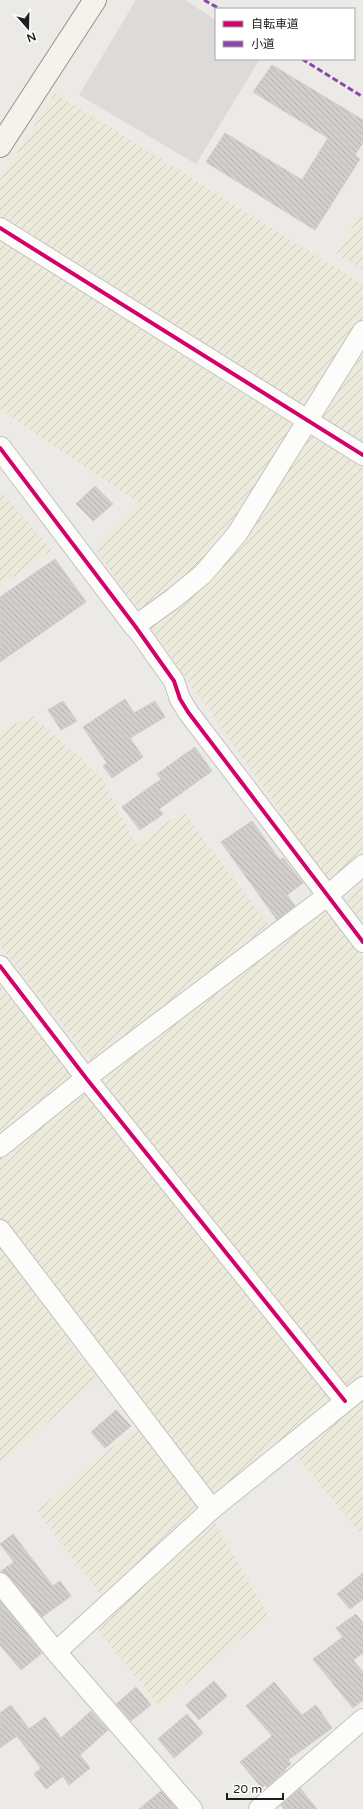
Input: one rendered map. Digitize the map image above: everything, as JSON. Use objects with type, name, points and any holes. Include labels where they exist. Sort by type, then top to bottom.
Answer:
[{"type":"main road","points":[[0,118],[78,0]]},
{"type":"main road","points":[[0,146],[95,0]]},
{"type":"street","points":[[0,228],[363,455]]},
{"type":"street","points":[[135,626],[174,598],[203,574],[237,534],[363,331]]},
{"type":"street","points":[[0,448],[135,626],[174,681],[180,699],[188,712],[363,942]]},
{"type":"street","points":[[0,1147],[86,1078],[327,896],[363,864]]},
{"type":"street","points":[[0,966],[86,1078],[345,1401]]},
{"type":"street","points":[[0,1230],[212,1509]]},
{"type":"street","points":[[56,1652],[212,1509],[363,1387]]},
{"type":"street","points":[[0,1583],[56,1652],[192,1809]]},
{"type":"street","points":[[259,1809],[363,1719]]},
{"type":"shaded area","points":[[136,0],[185,0],[215,19],[215,60],[259,60],[196,164],[79,95]]},
{"type":"shaded area","points":[[55,93],[363,285],[363,444],[0,217],[0,180]]},
{"type":"shaded area","points":[[363,211],[363,270],[336,253]]},
{"type":"shaded area","points":[[0,241],[363,466],[363,852],[329,881],[95,549],[138,503],[0,409]]},
{"type":"shaded area","points":[[0,490],[52,550],[0,586]]},
{"type":"shaded area","points":[[32,715],[102,778],[136,844],[183,811],[269,925],[91,1061],[0,946],[0,732]]},
{"type":"shaded area","points":[[363,884],[363,922],[346,899]]},
{"type":"shaded area","points":[[325,911],[363,958],[363,1377],[346,1390],[102,1079]]},
{"type":"shaded area","points":[[0,985],[71,1076],[0,1131]]},
{"type":"shaded area","points":[[86,1090],[333,1400],[213,1497],[0,1217],[0,1159]]},
{"type":"shaded area","points":[[0,1247],[98,1380],[0,1462]]},
{"type":"shaded area","points":[[363,1402],[363,1534],[362,1535],[295,1455]]},
{"type":"shaded area","points":[[138,1426],[202,1509],[102,1597],[37,1511]]},
{"type":"shaded area","points":[[215,1523],[269,1616],[159,1706],[96,1628]]},
{"type":"building","points":[[272,65],[363,120],[363,142],[355,155],[360,159],[315,230],[206,162],[225,133],[302,180],[328,138],[253,92]]},
{"type":"building","points":[[95,486],[113,504],[93,521],[76,504]]},
{"type":"building","points":[[55,559],[86,602],[0,662],[0,597]]},
{"type":"building","points":[[125,699],[134,713],[155,701],[165,717],[130,738],[143,757],[112,778],[103,766],[107,763],[83,727]]},
{"type":"building","points":[[63,701],[77,721],[61,730],[48,710]]},
{"type":"building","points":[[195,747],[212,771],[159,809],[163,814],[140,830],[122,807],[161,779],[157,774]]},
{"type":"building","points":[[252,821],[280,860],[283,858],[303,883],[287,895],[295,906],[277,920],[221,842]]},
{"type":"building","points":[[116,1410],[131,1426],[105,1448],[91,1432]]},
{"type":"building","points":[[13,1534],[53,1586],[60,1581],[71,1596],[42,1617],[9,1576],[1,1571],[14,1562],[0,1544]]},
{"type":"building","points":[[363,1573],[363,1599],[350,1609],[337,1594]]},
{"type":"building","points":[[0,1601],[42,1653],[21,1670],[0,1645]]},
{"type":"building","points":[[356,1614],[363,1623],[363,1653],[353,1660],[363,1672],[363,1700],[353,1708],[313,1659],[343,1637],[336,1628]]},
{"type":"building","points":[[214,1681],[227,1696],[199,1720],[186,1705]]},
{"type":"building","points":[[274,1682],[302,1715],[316,1705],[332,1728],[288,1760],[291,1764],[285,1769],[286,1770],[267,1787],[265,1785],[262,1788],[240,1762],[272,1736],[246,1706]]},
{"type":"building","points":[[136,1687],[151,1705],[131,1721],[116,1704]]},
{"type":"building","points":[[11,1705],[29,1729],[45,1717],[61,1738],[91,1711],[108,1730],[80,1755],[90,1768],[69,1785],[63,1776],[46,1789],[34,1774],[41,1768],[17,1736],[0,1748],[0,1713]]},
{"type":"building","points":[[187,1714],[203,1733],[174,1758],[158,1739]]},
{"type":"building","points":[[300,1788],[317,1809],[284,1809],[281,1805]]},
{"type":"building","points":[[161,1791],[177,1809],[139,1809]]},
{"type":"marked path","points":[[204,0],[218,8]]},
{"type":"marked path","points":[[304,60],[363,97]]},
{"type":"cycle path","points":[[0,228],[363,455]]},
{"type":"cycle path","points":[[0,448],[135,626],[174,681],[180,699],[188,712],[363,942]]},
{"type":"cycle path","points":[[0,966],[86,1078],[345,1401]]}]
